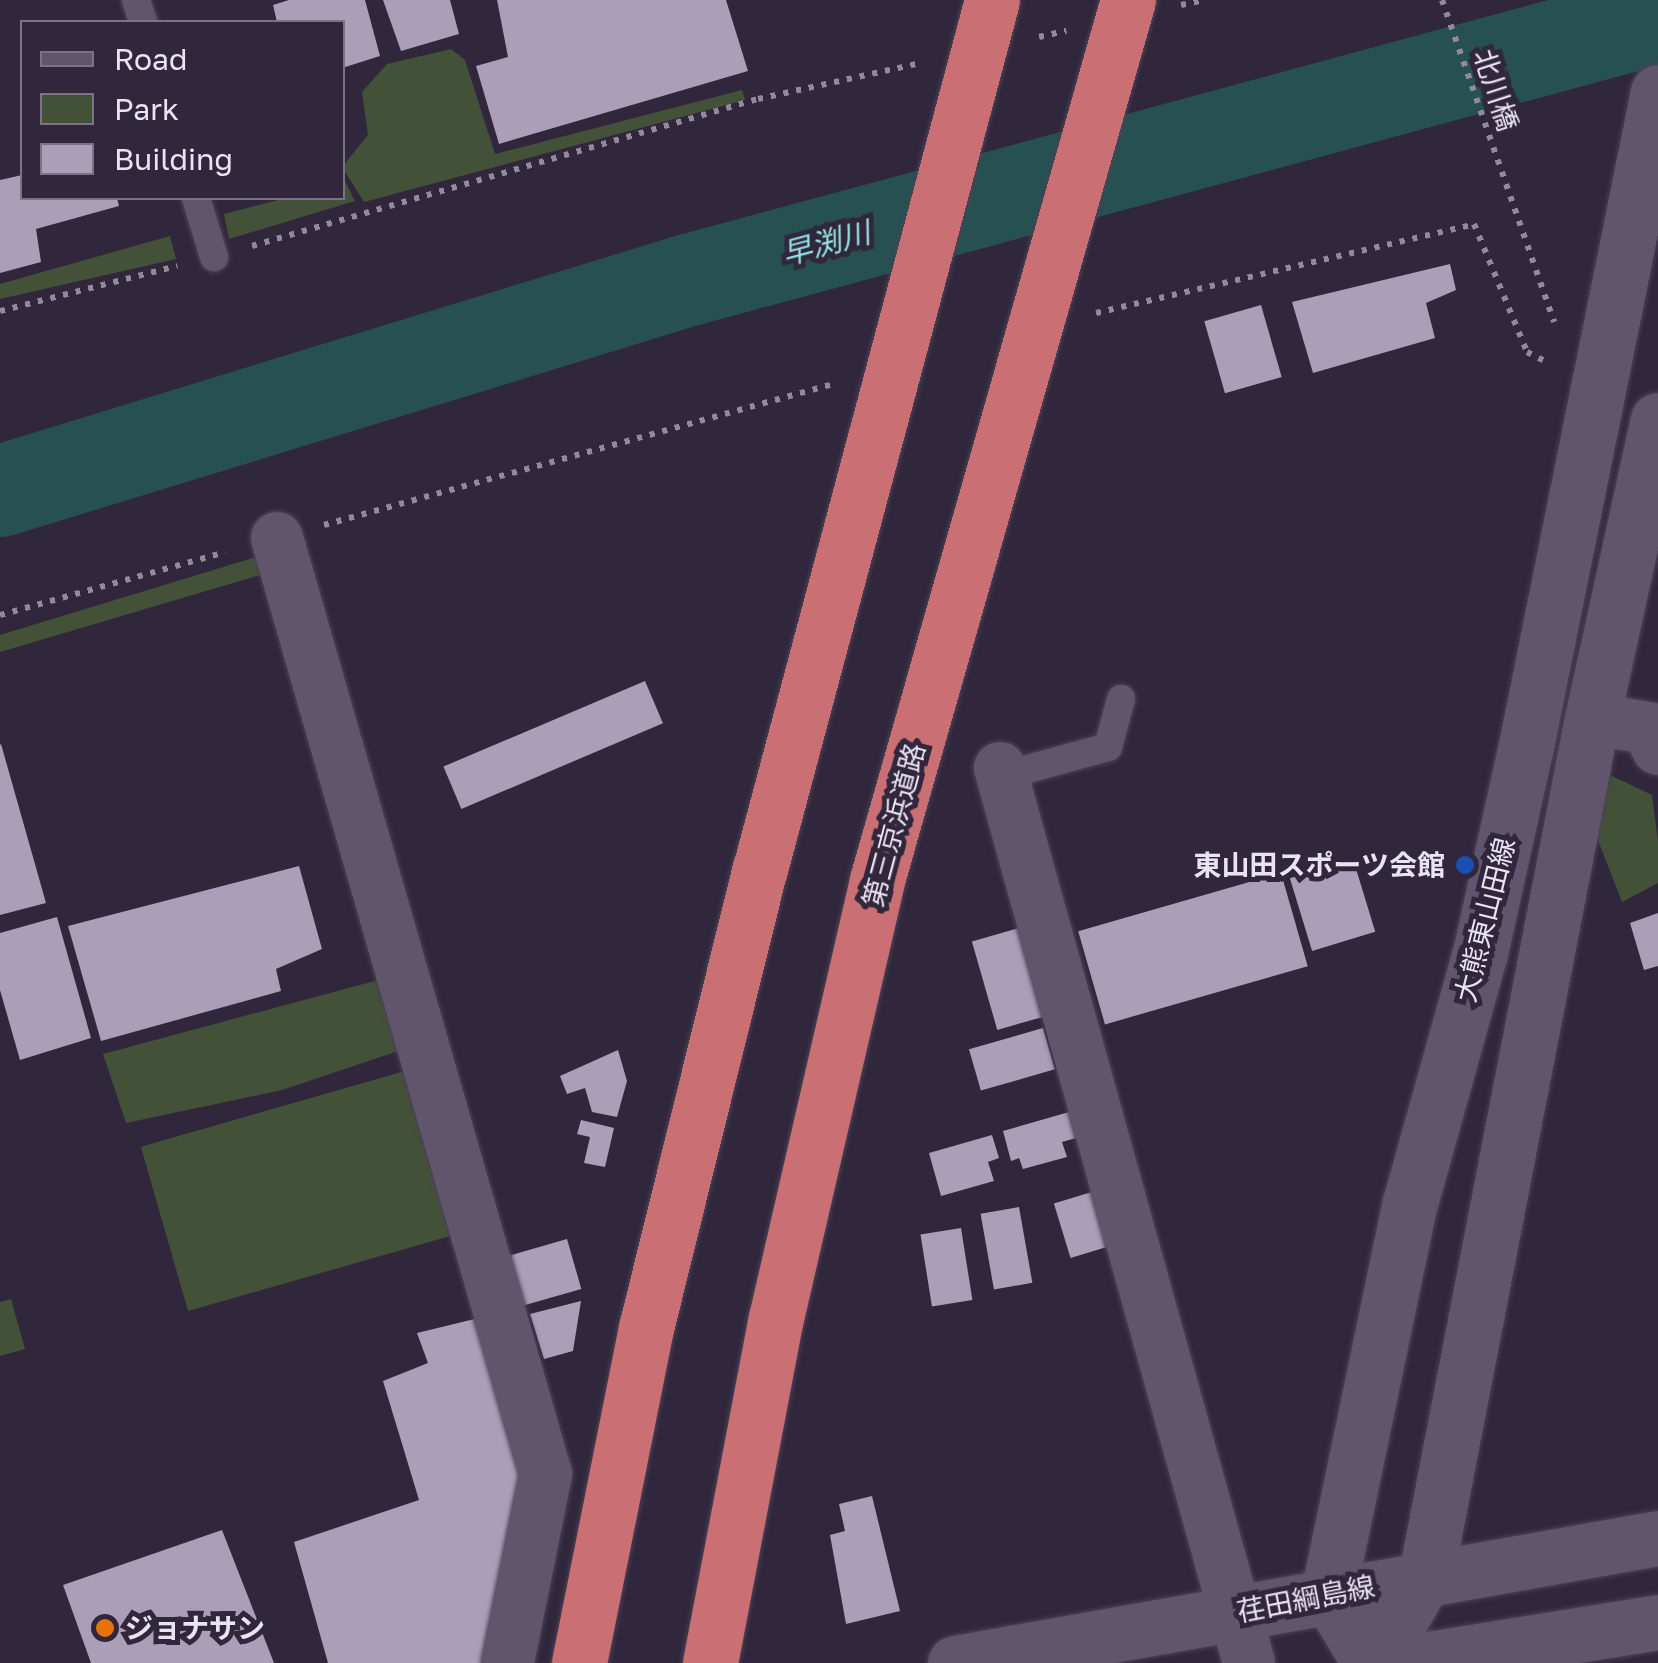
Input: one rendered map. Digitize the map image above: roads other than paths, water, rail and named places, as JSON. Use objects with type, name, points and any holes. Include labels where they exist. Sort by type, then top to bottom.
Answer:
[{"type":"highway","points":[[580,1663],[650,1309],[770,830],[992,0]]},
{"type":"highway","name":"第三京浜道路","points":[[710,1663],[776,1318],[877,880],[1127,11]]},
{"type":"street","name":"大熊東山田線","points":[[1328,1594],[1410,1203],[1505,840],[1658,92]]},
{"type":"street","points":[[1328,1594],[1373,1663],[1426,1574],[1592,719],[1658,420]]},
{"type":"street","points":[[278,538],[546,1474],[508,1663]]},
{"type":"street","points":[[1592,719],[1648,728],[1658,749]]},
{"type":"street","points":[[1001,772],[1242,1638]]},
{"type":"street","name":"荏田綱島線","points":[[955,1663],[1242,1638],[1328,1594],[1426,1574],[1658,1538]]},
{"type":"street","points":[[1403,1663],[1658,1622]]},
{"type":"lane","points":[[197,200],[214,257]]},
{"type":"lane","points":[[1001,772],[1108,747],[1121,699]]},
{"type":"waterway","name":"早渕川","points":[[0,491],[689,280],[1658,18]]},
{"type":"place","name":"東山田スポーツ会館","points":[[1465,865]]},
{"type":"place","name":"ジョナサン","points":[[105,1628]]}]
